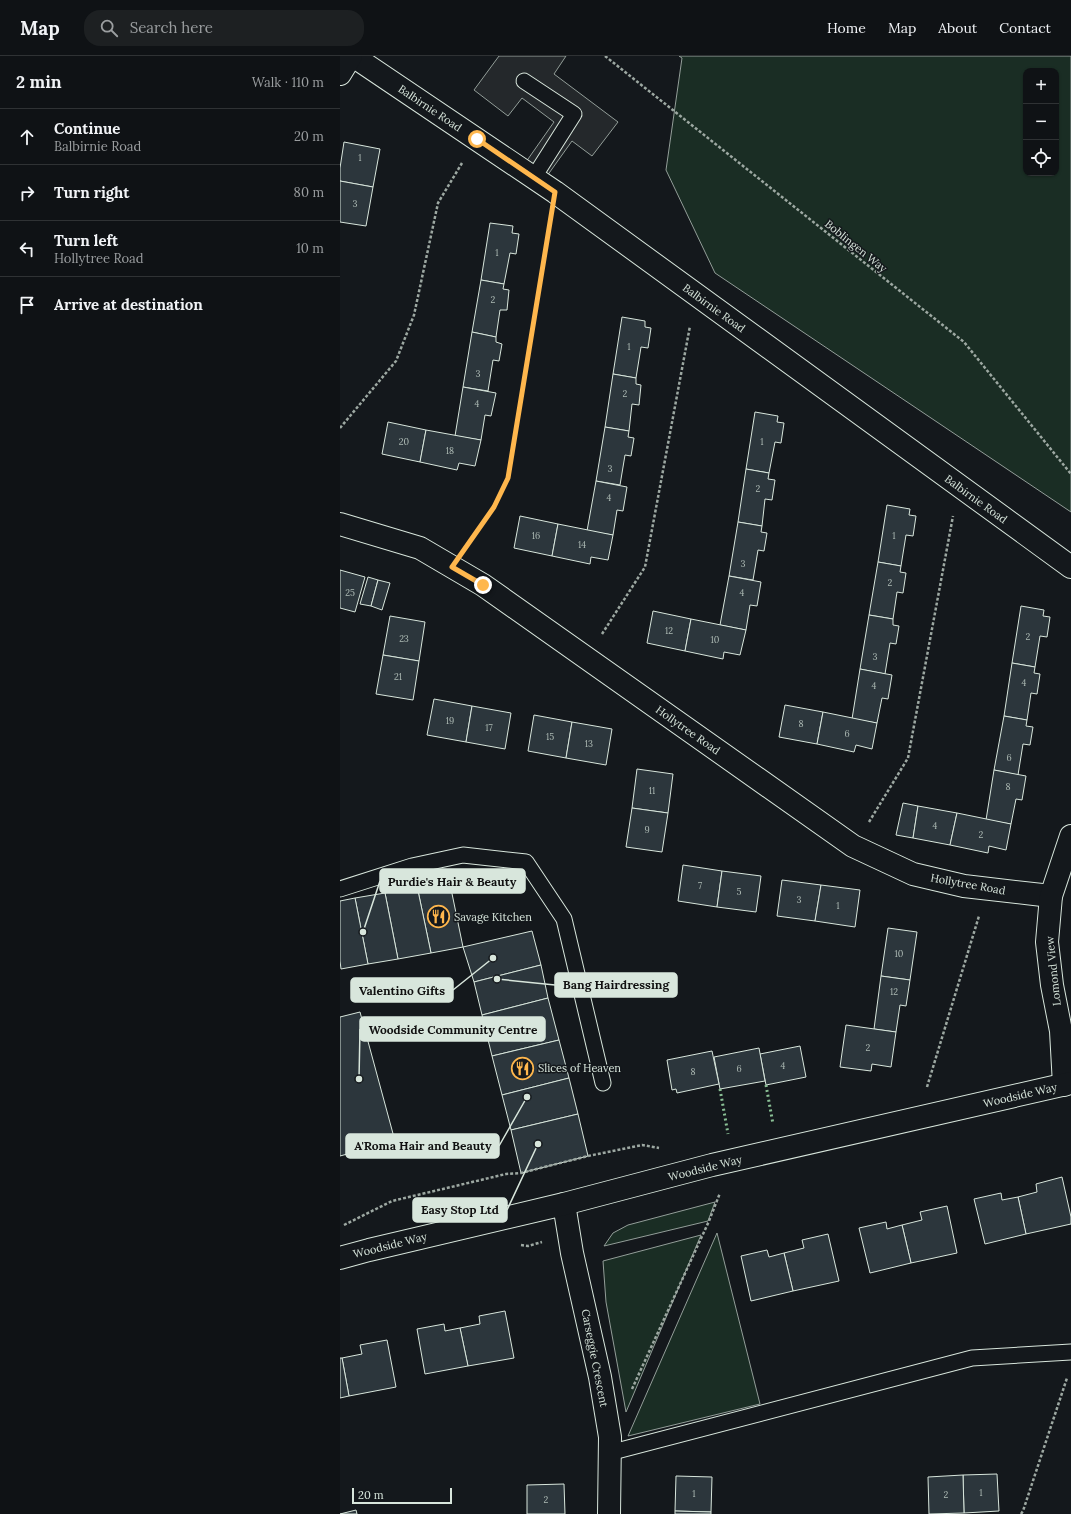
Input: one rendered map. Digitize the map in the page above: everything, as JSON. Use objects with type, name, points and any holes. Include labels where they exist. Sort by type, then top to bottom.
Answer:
[{"type":"street","points":[[340,74],[352,56]]},
{"type":"street","name":"Balbirnie Road","points":[[352,56],[534,177],[1071,567]]},
{"type":"street","name":"Hollytree Road","points":[[340,524],[420,548],[483,585],[853,846],[913,874],[964,886],[1051,896]]},
{"type":"street","name":"Lomond View","points":[[1067,1084],[1061,1031],[1052,985],[1047,942],[1051,896],[1071,836]]},
{"type":"street","name":"Woodside Way","points":[[340,1258],[564,1204],[712,1165],[1067,1084]]},
{"type":"street","name":"Carseggie Crescent","points":[[564,1204],[572,1253],[600,1377],[610,1437],[609,1514]]},
{"type":"lane","points":[[524,81],[574,114],[534,177]]},
{"type":"lane","points":[[340,889],[412,866],[463,855],[526,862],[564,919],[603,1083]]},
{"type":"lane","points":[[610,1452],[972,1358],[1071,1352]]},
{"type":"path","name":"Boblingen Way","points":[[605,56],[964,342],[1071,474]]},
{"type":"path","points":[[340,428],[396,361],[414,315],[438,203],[477,139]]},
{"type":"path","points":[[452,567],[494,507],[508,478],[555,192]]},
{"type":"path","points":[[587,658],[644,567],[695,295]]},
{"type":"path","points":[[853,846],[908,758],[958,486]]},
{"type":"path","points":[[927,1087],[988,888]]},
{"type":"path","points":[[1021,1514],[1069,1372]]},
{"type":"green space","points":[[679,56],[1071,56],[1071,512],[715,273],[666,170],[682,58]]},
{"type":"green space","points":[[715,1202],[708,1221],[604,1246],[613,1233],[628,1225]]},
{"type":"green space","points":[[717,1233],[760,1404],[628,1436]]},
{"type":"green space","points":[[701,1235],[626,1412],[606,1302],[603,1261]]},
{"type":"shaded area","points":[[499,56],[566,56],[554,74],[618,122],[592,156],[572,141],[542,183],[521,169],[554,122],[522,98],[508,116],[474,90]]},
{"type":"building","points":[[344,142],[380,149],[373,187],[340,181],[340,168]]},
{"type":"building","points":[[340,181],[373,187],[366,226],[340,222]]},
{"type":"building","points":[[490,223],[513,226],[512,233],[519,234],[516,254],[510,253],[504,284],[481,280]]},
{"type":"building","points":[[481,280],[504,284],[503,289],[509,290],[507,310],[500,310],[496,337],[472,332]]},
{"type":"building","points":[[622,317],[645,321],[645,327],[651,328],[648,348],[641,347],[636,378],[613,374]]},
{"type":"building","points":[[472,332],[496,337],[496,342],[502,344],[499,361],[493,360],[488,391],[463,387]]},
{"type":"building","points":[[613,374],[636,378],[636,384],[641,385],[639,405],[632,404],[629,431],[605,427]]},
{"type":"building","points":[[463,387],[496,393],[491,416],[485,415],[481,440],[455,436]]},
{"type":"building","points":[[755,412],[778,416],[777,422],[784,423],[781,443],[775,442],[769,473],[746,469]]},
{"type":"building","points":[[388,422],[426,430],[420,462],[382,454]]},
{"type":"building","points":[[605,427],[629,431],[628,437],[634,438],[631,456],[625,455],[620,485],[596,481]]},
{"type":"building","points":[[426,430],[481,440],[475,466],[459,463],[457,470],[420,462]]},
{"type":"building","points":[[746,469],[769,473],[768,479],[775,480],[772,500],[765,499],[762,526],[738,522]]},
{"type":"building","points":[[596,481],[627,487],[623,511],[617,510],[613,535],[587,531]]},
{"type":"building","points":[[887,505],[910,509],[909,515],[916,516],[913,536],[906,535],[901,566],[878,562]]},
{"type":"building","points":[[520,516],[558,524],[552,556],[514,548]]},
{"type":"building","points":[[738,522],[762,526],[761,532],[767,533],[764,551],[758,550],[753,580],[729,576]]},
{"type":"building","points":[[558,524],[613,535],[608,560],[591,557],[590,564],[552,556]]},
{"type":"building","points":[[878,562],[901,566],[900,572],[906,573],[903,593],[897,592],[893,619],[869,615]]},
{"type":"building","points":[[340,570],[365,577],[355,612],[340,608]]},
{"type":"building","points":[[729,576],[761,582],[757,606],[750,605],[746,630],[720,625]]},
{"type":"building","points":[[368,577],[378,580],[371,606],[360,604]]},
{"type":"building","points":[[378,580],[390,583],[382,610],[371,606]]},
{"type":"building","points":[[1021,606],[1044,610],[1043,616],[1050,617],[1047,637],[1040,636],[1035,667],[1012,663]]},
{"type":"building","points":[[653,611],[691,619],[685,651],[647,643]]},
{"type":"building","points":[[869,615],[893,619],[893,625],[899,626],[896,644],[890,643],[885,674],[860,669]]},
{"type":"building","points":[[390,616],[425,622],[419,661],[383,655]]},
{"type":"building","points":[[691,619],[746,630],[740,655],[724,652],[723,659],[685,651]]},
{"type":"building","points":[[383,655],[419,661],[413,700],[376,694]]},
{"type":"building","points":[[1012,663],[1035,667],[1034,673],[1040,674],[1037,694],[1031,693],[1027,720],[1004,716]]},
{"type":"building","points":[[860,669],[892,675],[888,699],[882,698],[877,723],[852,719]]},
{"type":"building","points":[[434,699],[472,706],[466,742],[427,735]]},
{"type":"building","points":[[785,705],[823,712],[817,744],[779,737]]},
{"type":"building","points":[[472,706],[511,713],[505,749],[466,742]]},
{"type":"building","points":[[823,712],[877,723],[872,749],[856,745],[854,752],[817,744]]},
{"type":"building","points":[[534,715],[572,722],[566,758],[528,751]]},
{"type":"building","points":[[1004,716],[1027,720],[1026,726],[1033,727],[1030,745],[1023,744],[1018,775],[994,770]]},
{"type":"building","points":[[572,722],[612,729],[606,765],[566,758]]},
{"type":"building","points":[[637,769],[673,774],[668,813],[632,808]]},
{"type":"building","points":[[994,770],[1026,776],[1022,800],[1016,799],[1011,824],[986,820]]},
{"type":"building","points":[[903,803],[918,806],[913,838],[896,835]]},
{"type":"building","points":[[918,806],[957,813],[950,845],[913,838]]},
{"type":"building","points":[[632,808],[668,813],[662,852],[626,847]]},
{"type":"building","points":[[957,813],[1011,824],[1006,850],[989,846],[988,853],[950,845]]},
{"type":"building","points":[[683,865],[722,871],[717,907],[678,901]]},
{"type":"building","points":[[722,871],[761,876],[756,912],[717,907]]},
{"type":"building","points":[[449,879],[463,947],[431,953],[417,886]]},
{"type":"building","points":[[782,880],[821,885],[815,921],[777,916]]},
{"type":"building","points":[[821,885],[860,890],[855,927],[815,921]]},
{"type":"building","points":[[417,886],[431,953],[398,959],[385,893]]},
{"type":"building","points":[[385,893],[398,959],[368,964],[355,898]]},
{"type":"building","points":[[355,898],[368,964],[341,969],[340,901]]},
{"type":"building","points":[[888,928],[917,932],[910,980],[881,976]]},
{"type":"building","points":[[532,931],[541,965],[474,982],[463,947]]},
{"type":"building","points":[[541,965],[548,998],[482,1015],[474,982]]},
{"type":"building","points":[[881,976],[910,980],[906,1006],[900,1005],[896,1032],[874,1029]]},
{"type":"building","points":[[548,998],[559,1040],[492,1056],[482,1015]]},
{"type":"building","points":[[360,1012],[395,1141],[340,1156],[340,1017]]},
{"type":"building","points":[[846,1025],[896,1032],[891,1067],[872,1064],[871,1071],[840,1067]]},
{"type":"building","points":[[559,1040],[569,1078],[502,1095],[492,1056]]},
{"type":"building","points":[[800,1046],[806,1077],[766,1085],[760,1054]]},
{"type":"building","points":[[759,1048],[765,1081],[720,1089],[714,1057]]},
{"type":"building","points":[[712,1051],[719,1084],[677,1093],[676,1089],[672,1090],[667,1060]]},
{"type":"building","points":[[569,1078],[578,1114],[511,1130],[502,1095]]},
{"type":"building","points":[[578,1114],[588,1156],[521,1173],[511,1130]]},
{"type":"building","points":[[1062,1177],[1071,1217],[1071,1224],[1026,1234],[1018,1197],[1037,1192],[1036,1184]]},
{"type":"building","points":[[1001,1193],[1002,1200],[1018,1197],[1026,1234],[985,1244],[974,1199]]},
{"type":"building","points":[[947,1206],[957,1253],[911,1263],[902,1225],[922,1220],[920,1212]]},
{"type":"building","points":[[886,1222],[887,1229],[902,1225],[911,1263],[870,1273],[859,1228]]},
{"type":"building","points":[[828,1234],[839,1281],[793,1291],[784,1253],[804,1248],[802,1240]]},
{"type":"building","points":[[767,1250],[769,1257],[784,1253],[793,1291],[751,1301],[741,1256]]},
{"type":"building","points":[[505,1311],[514,1358],[468,1366],[460,1328],[480,1324],[479,1316]]},
{"type":"building","points":[[444,1324],[445,1331],[460,1328],[468,1366],[425,1374],[417,1329]]},
{"type":"building","points":[[387,1340],[396,1387],[349,1396],[342,1358],[362,1354],[360,1345]]},
{"type":"building","points":[[340,1358],[342,1358],[349,1396],[340,1398]]},
{"type":"building","points":[[997,1474],[999,1511],[964,1513],[963,1475]]},
{"type":"building","points":[[963,1475],[964,1513],[929,1514],[928,1477]]},
{"type":"building","points":[[676,1476],[712,1477],[711,1512],[675,1511]]},
{"type":"building","points":[[564,1484],[565,1514],[527,1514],[527,1485]]},
{"type":"building","points":[[356,1510],[357,1514],[340,1514]]},
{"type":"building","points":[[675,1511],[711,1512],[711,1514],[675,1514]]},
{"type":"hedge","points":[[766,1085],[773,1124]]},
{"type":"hedge","points":[[720,1089],[728,1134]]},
{"type":"place","name":"Savage Kitchen","points":[[439,917]]},
{"type":"place","name":"Purdie's Hair & Beauty","points":[[363,932]]},
{"type":"place","name":"Valentino Gifts","points":[[493,958]]},
{"type":"place","name":"Bang Hairdressing","points":[[497,979]]},
{"type":"place","name":"Slices of Heaven","points":[[522,1068]]},
{"type":"place","name":"Woodside Community Centre","points":[[359,1079]]},
{"type":"place","name":"A'Roma Hair and Beauty","points":[[527,1097]]},
{"type":"place","name":"Easy Stop Ltd","points":[[538,1144]]},
{"type":"route","points":[[477,139],[555,192],[508,478],[494,507],[452,567],[483,585]]}]
